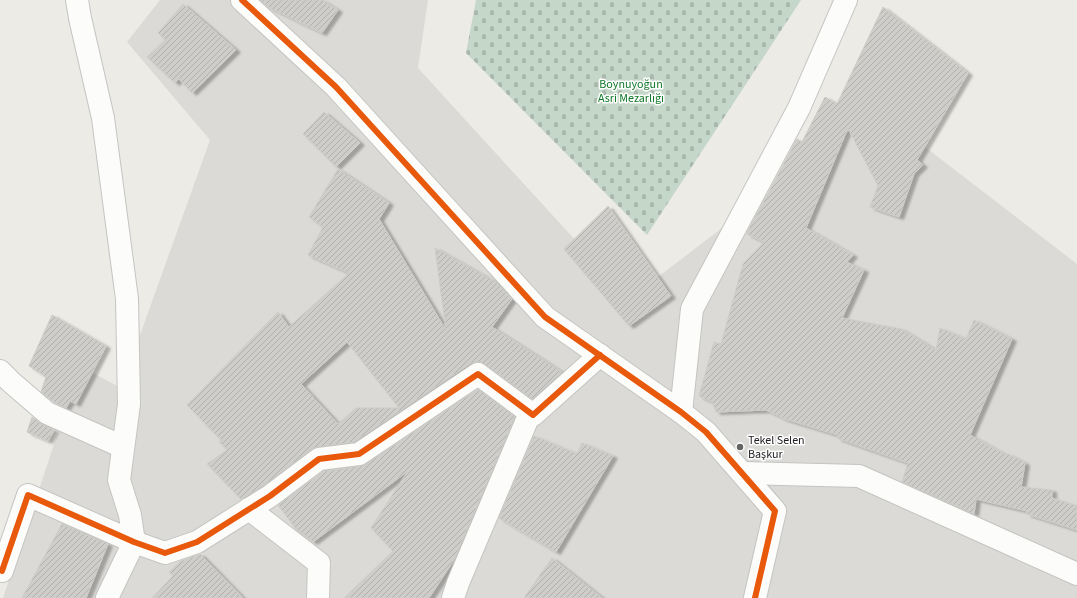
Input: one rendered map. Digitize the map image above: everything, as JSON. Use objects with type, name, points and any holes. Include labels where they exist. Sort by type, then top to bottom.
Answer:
[{"type":"street","points":[[77,0],[103,118],[126,299],[129,404],[119,480],[130,515],[134,542],[107,598]]},
{"type":"street","points":[[242,0],[336,87],[545,317],[681,412],[706,432],[775,511],[755,598]]},
{"type":"street","points":[[681,412],[692,308],[799,108],[846,0]]},
{"type":"street","points":[[2,571],[28,495],[134,542],[165,553],[197,542],[270,496],[319,459],[359,454],[478,374],[534,415],[600,355]]},
{"type":"street","points":[[0,371],[47,413],[123,447]]},
{"type":"street","points":[[453,598],[530,413]]},
{"type":"street","points":[[742,473],[859,476],[1077,574]]},
{"type":"street","points":[[249,510],[319,563],[318,598]]},
{"type":"shaded area","points":[[160,0],[428,0],[418,68],[629,299],[877,110],[1077,264],[1077,598],[3,598],[80,366],[121,388],[210,140],[127,42]]},
{"type":"green space","name":"Boynuyoğun Asri Mezarlığı","points":[[476,0],[801,0],[647,235],[466,53]]},
{"type":"building","points":[[260,0],[322,0],[338,10],[322,33],[268,7]]},
{"type":"building","points":[[183,4],[236,50],[192,93],[179,79],[175,83],[147,57],[165,40],[158,33]]},
{"type":"building","points":[[883,7],[968,73],[917,160],[923,165],[914,174],[899,217],[870,207],[878,186],[848,128],[806,228],[853,255],[847,262],[864,270],[842,318],[901,329],[936,350],[940,328],[966,339],[974,320],[1012,339],[970,435],[1006,455],[1008,454],[1025,463],[1021,487],[1052,490],[1052,498],[1077,506],[1077,530],[1027,514],[1027,511],[976,499],[974,514],[902,482],[908,463],[837,438],[838,435],[785,419],[766,410],[716,412],[712,402],[699,396],[714,342],[721,344],[743,264],[764,242],[747,234],[748,231],[797,139],[802,142],[825,97],[837,104]]},
{"type":"building","points":[[324,112],[360,143],[336,167],[303,134]]},
{"type":"building","points":[[338,169],[389,203],[379,219],[446,330],[435,248],[497,283],[512,299],[492,327],[562,372],[532,399],[485,364],[479,362],[471,363],[354,442],[312,449],[263,486],[241,499],[207,464],[227,450],[219,442],[221,440],[187,405],[278,312],[289,327],[349,273],[308,255],[323,227],[309,217]],"holes":[[[347,342],[399,408],[356,408],[338,424],[301,384]]]},
{"type":"building","points":[[608,206],[671,296],[629,326],[564,249]]},
{"type":"building","points":[[52,315],[106,346],[76,404],[70,401],[66,408],[54,402],[41,392],[46,377],[29,366]]},
{"type":"building","points":[[478,389],[515,417],[454,560],[429,598],[344,598],[393,551],[371,528],[408,471],[313,542],[296,529],[278,505],[324,471],[366,464]]},
{"type":"building","points":[[32,417],[54,430],[48,441],[27,432]]},
{"type":"building","points":[[534,436],[577,454],[582,443],[613,456],[556,552],[499,518]]},
{"type":"building","points":[[62,524],[108,544],[86,598],[22,598]]},
{"type":"building","points":[[200,554],[243,598],[152,598],[173,576],[169,572],[181,561]]},
{"type":"building","points":[[552,558],[602,598],[524,598]]},
{"type":"cycle path","points":[[242,0],[336,87],[545,317],[681,412],[706,432],[775,511],[755,598]]},
{"type":"cycle path","points":[[2,571],[28,495],[134,542],[165,553],[197,542],[270,496],[319,459],[359,454],[478,374],[533,415],[600,355]]},
{"type":"place","name":"Tekel Selen Başkur","points":[[740,447]]}]
